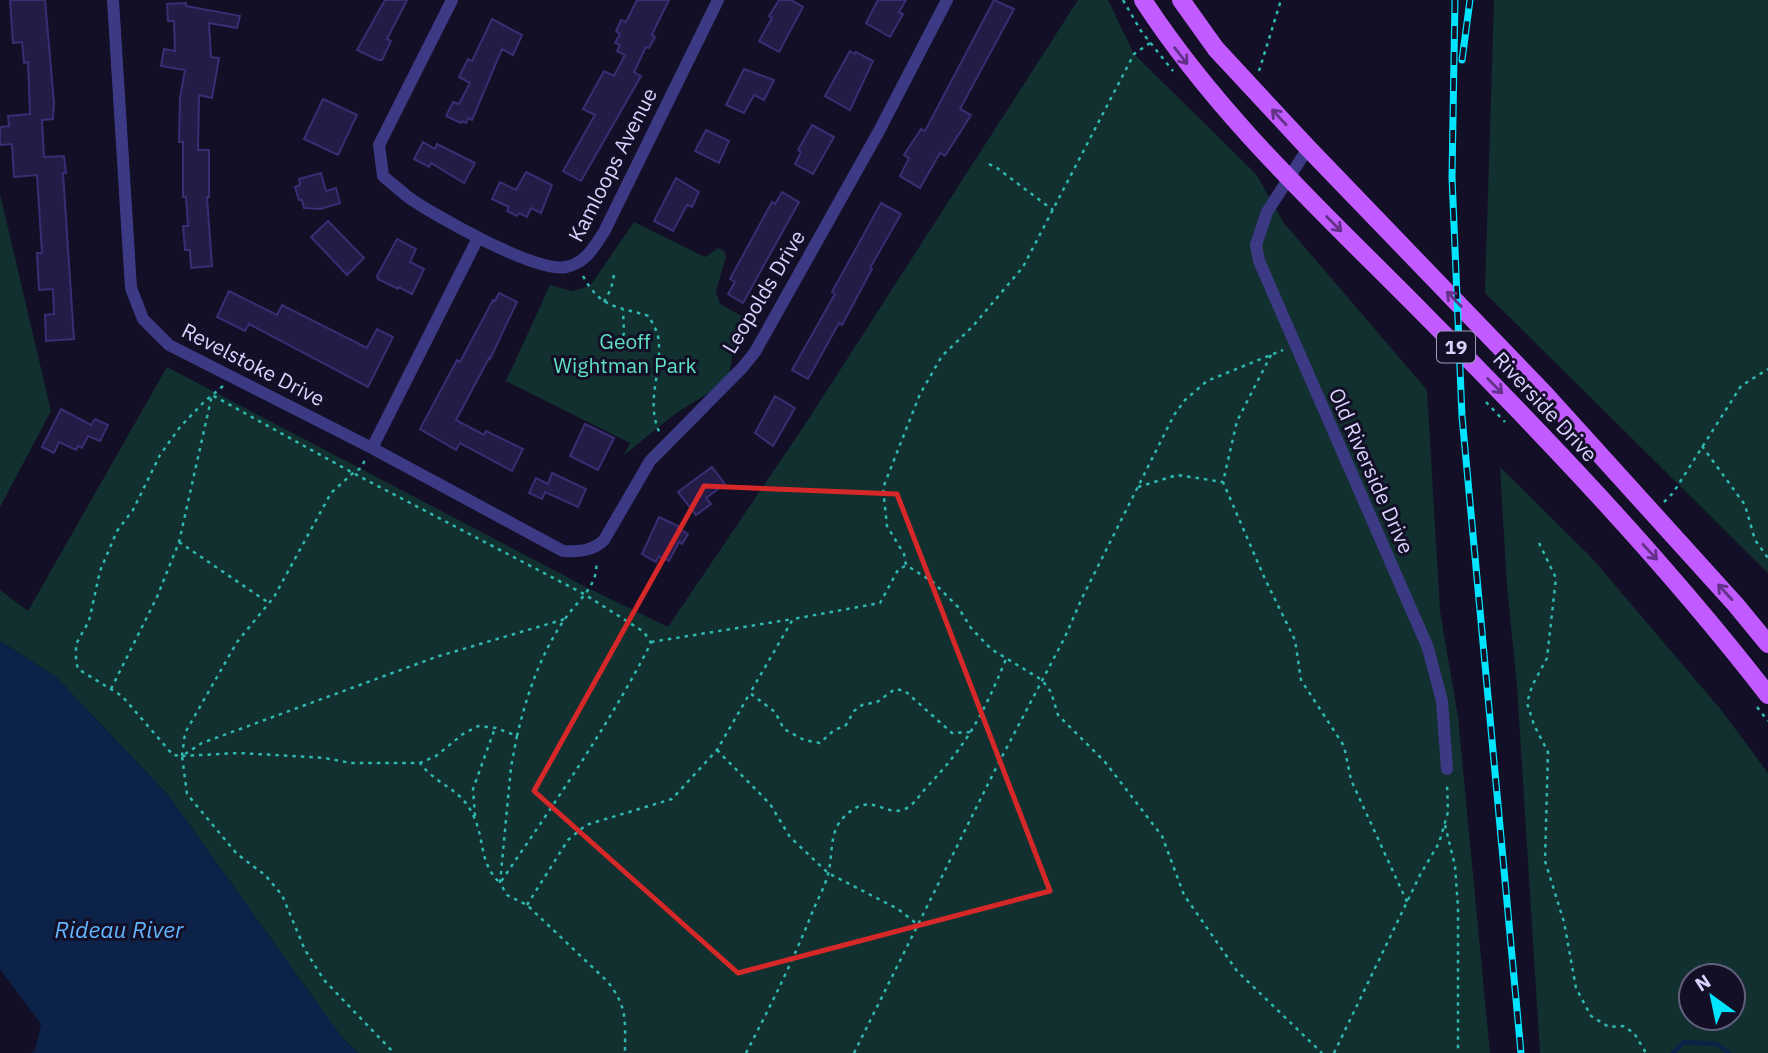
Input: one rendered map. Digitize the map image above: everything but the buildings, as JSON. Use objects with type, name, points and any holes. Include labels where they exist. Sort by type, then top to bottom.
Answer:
[{"type":"main road","name":"Riverside Drive","points":[[1143,0],[1187,65],[1289,179],[1524,416],[1682,587],[1759,697]]},
{"type":"main road","name":"Riverside Drive","points":[[1181,0],[1216,49],[1545,394],[1737,605],[1768,644]]},
{"type":"street","name":"Revelstoke Drive","points":[[113,0],[131,288],[143,319],[169,345],[372,448],[561,550],[595,547]]},
{"type":"street","name":"Kamloops Avenue","points":[[452,0],[379,145],[383,176],[410,198],[478,238],[547,267],[565,267],[587,258],[604,232],[718,0]]},
{"type":"street","name":"Leopolds Drive","points":[[595,547],[604,540],[643,469],[755,352],[879,131],[947,0]]},
{"type":"street","name":"Old Riverside Drive","points":[[1308,148],[1267,212],[1256,245],[1259,261],[1428,648],[1442,701],[1447,769]]},
{"type":"street","points":[[372,448],[478,238]]},
{"type":"path","points":[[1123,0],[1150,43],[1174,73]]},
{"type":"path","points":[[1259,75],[1262,55],[1272,35],[1281,0]]},
{"type":"path","points":[[1150,43],[1134,54],[1023,267],[973,326],[942,356],[920,394],[883,488],[887,526],[904,554],[906,565],[933,582],[958,607],[983,643],[1042,680],[1051,692],[1058,715],[1105,762],[1162,836],[1184,895],[1237,971],[1322,1053]]},
{"type":"path","points":[[989,164],[1054,210]]},
{"type":"path","points":[[576,263],[596,295],[604,302],[649,316],[658,334],[659,364],[653,384],[653,411],[666,444]]},
{"type":"path","points":[[604,302],[614,275]]},
{"type":"path","points":[[621,344],[624,333],[623,309]]},
{"type":"path","points":[[854,1053],[1174,415],[1185,400],[1206,381],[1296,345]]},
{"type":"path","points":[[1271,355],[1237,421],[1223,482],[1265,579],[1296,640],[1301,680],[1344,746],[1356,792],[1408,904]]},
{"type":"path","points":[[1653,513],[1673,494],[1741,386],[1768,369]]},
{"type":"path","points":[[233,377],[180,427],[160,456],[133,510],[117,531],[100,571],[89,621],[76,644],[78,668],[122,696],[173,755],[239,753],[325,758],[351,763],[420,763],[436,756],[463,734],[478,726],[496,728],[517,736]]},
{"type":"path","points":[[212,395],[352,473],[584,594],[644,632],[651,643]]},
{"type":"path","points":[[111,690],[157,597],[179,542],[212,395]]},
{"type":"path","points":[[1484,400],[1511,428]]},
{"type":"path","points":[[1702,446],[1745,505],[1755,540],[1768,558]]},
{"type":"path","points":[[372,448],[361,468],[331,493],[269,603],[237,642],[185,733],[182,756],[187,794],[237,854],[265,875],[282,895],[305,950],[324,980],[394,1053]]},
{"type":"path","points":[[1138,488],[1177,475],[1223,482]]},
{"type":"path","points":[[179,542],[269,603]]},
{"type":"path","points":[[1539,543],[1556,578],[1546,658],[1527,703],[1534,725],[1548,752],[1545,861],[1564,922],[1576,988],[1591,1016],[1609,1027],[1623,1026],[1634,1033],[1646,1053]]},
{"type":"path","points":[[500,883],[511,767],[526,703],[549,644],[597,575],[595,547]]},
{"type":"path","points":[[651,643],[880,603],[898,570],[906,565]]},
{"type":"path","points":[[182,756],[202,743],[436,657],[565,619]]},
{"type":"path","points":[[527,905],[568,840],[586,825],[672,799],[717,750],[793,619]]},
{"type":"path","points":[[500,883],[620,698],[651,643]]},
{"type":"path","points":[[746,1053],[786,971],[828,873],[837,827],[853,810],[870,803],[893,811],[913,804],[947,768],[972,732],[1006,659]]},
{"type":"path","points":[[750,693],[775,712],[784,729],[804,740],[820,743],[846,725],[854,711],[862,705],[877,702],[895,689],[905,691],[952,733],[972,732]]},
{"type":"path","points":[[1759,697],[1768,722]]},
{"type":"path","points":[[496,728],[473,789],[475,819],[489,872],[507,895],[527,905],[617,993],[624,1008],[625,1053]]},
{"type":"path","points":[[717,750],[770,804],[790,837],[828,873],[898,909],[917,924]]},
{"type":"path","points":[[420,763],[434,778],[463,797],[475,819]]},
{"type":"path","points":[[1334,1053],[1438,843],[1448,812],[1447,769]]},
{"type":"path","points":[[1445,825],[1455,866],[1458,907],[1458,1053]]},
{"type":"highlighted area","points":[[704,486],[897,494],[1050,891],[738,973],[534,791]]},
{"type":"green space","points":[[1078,0],[1108,0],[1134,54],[1256,174],[1284,223],[1427,390],[1440,611],[1458,717],[1490,1053],[359,1053],[343,1039],[168,795],[56,677],[0,641],[0,590],[28,611],[167,367],[588,588],[668,627],[806,423]]},
{"type":"green space","points":[[1494,0],[1768,0],[1768,573],[1485,293]]},
{"type":"green space","points":[[0,194],[51,411],[0,507]]},
{"type":"green space","name":"Geoff Wightman Park","points":[[634,222],[705,257],[718,248],[724,251],[726,257],[716,291],[720,304],[751,321],[732,356],[727,377],[624,455],[630,443],[506,381],[550,285],[572,291],[590,286]]},
{"type":"green space","points":[[1500,467],[1591,557],[1722,711],[1768,773],[1768,1053],[1540,1053],[1517,686],[1507,586]]},
{"type":"water","name":"Rideau River","points":[[0,641],[56,677],[168,795],[343,1039],[359,1053],[31,1053],[35,1051],[41,1024],[0,969]]},
{"type":"waterway","points":[[1673,1053],[1684,1042],[1717,1044],[1729,1053]]},
{"type":"railway","points":[[1455,0],[1452,177],[1462,416],[1521,1053]]},
{"type":"railway","points":[[1462,60],[1470,0]]}]
